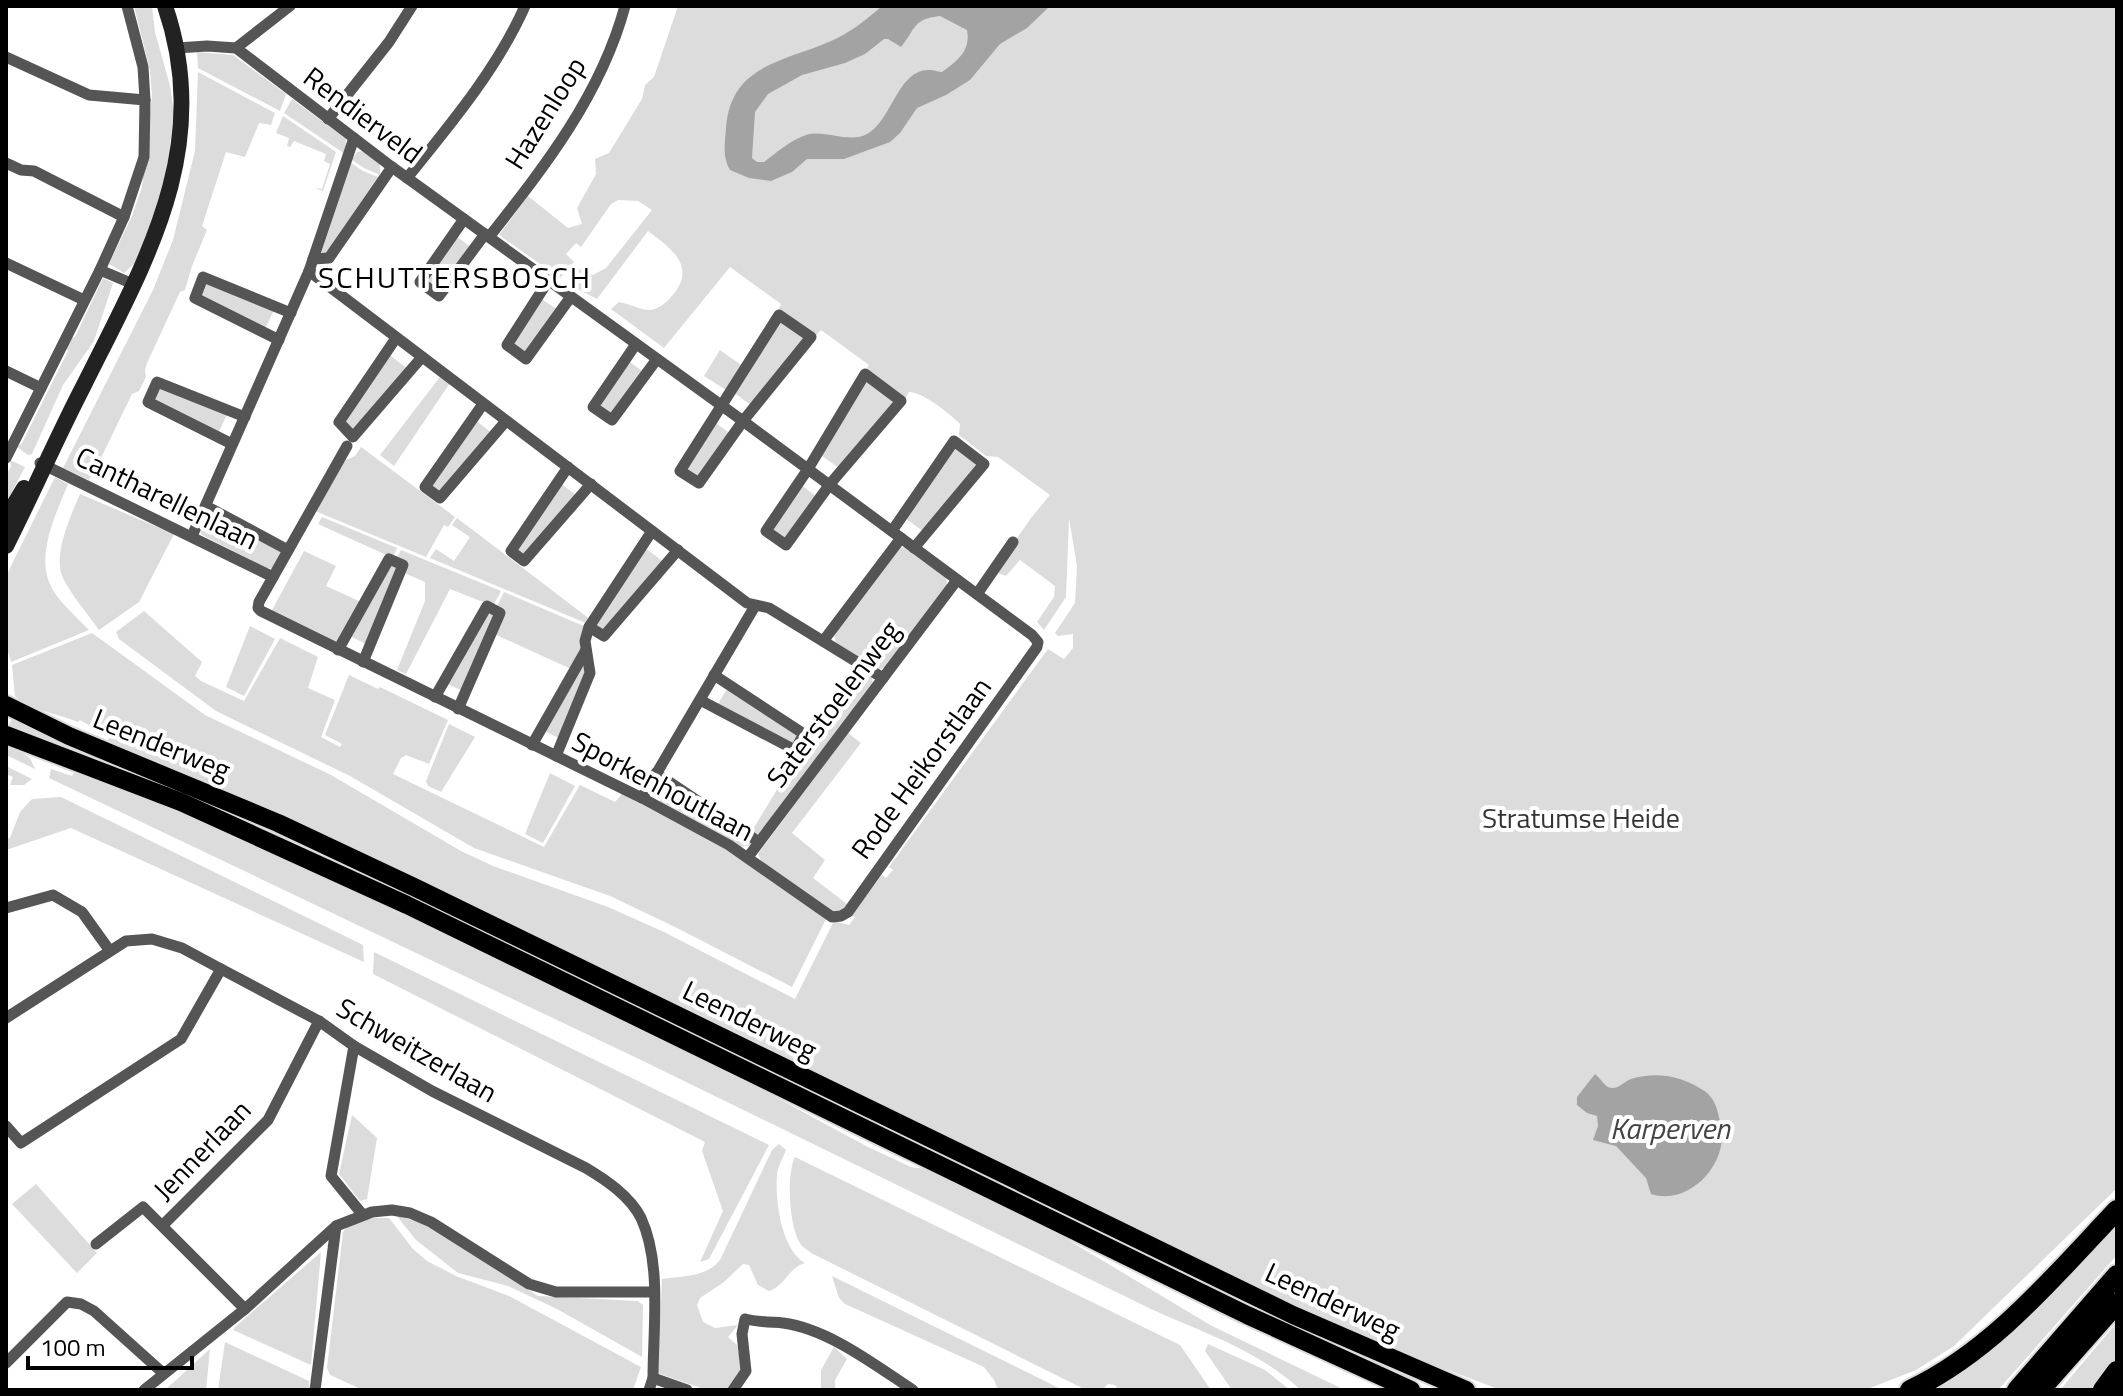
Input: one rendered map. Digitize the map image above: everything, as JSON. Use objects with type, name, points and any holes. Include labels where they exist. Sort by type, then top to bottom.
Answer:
[{"type":"highway","points":[[1910,1390],[1943,1372],[1989,1337],[2046,1284],[2117,1210]]},
{"type":"highway","points":[[2017,1390],[2117,1275]]},
{"type":"highway","points":[[2040,1390],[2117,1303]]},
{"type":"highway","points":[[2103,1390],[2117,1371]]},
{"type":"main road","points":[[6,546],[166,209],[179,150],[182,103],[177,48],[165,6]]},
{"type":"main road","points":[[6,518],[43,465]]},
{"type":"main road","name":"Leenderweg","points":[[6,706],[69,736],[319,842],[1303,1320],[1466,1390]]},
{"type":"main road","name":"Leenderweg","points":[[6,735],[181,802],[407,905],[1233,1308],[1411,1390]]},
{"type":"street","points":[[6,458],[100,270],[124,217],[144,157],[145,100],[140,52],[127,6]]},
{"type":"street","points":[[328,119],[389,42],[412,6]]},
{"type":"street","points":[[407,178],[460,111],[517,24],[525,6]]},
{"type":"street","name":"Hazenloop","points":[[487,236],[543,168],[582,110],[597,81],[625,6]]},
{"type":"street","points":[[177,48],[236,48],[282,9]]},
{"type":"street","name":"Rendierveld","points":[[236,48],[570,298],[830,484],[1038,642]]},
{"type":"street","points":[[6,57],[89,95],[145,100]]},
{"type":"street","points":[[192,536],[311,265],[354,138]]},
{"type":"street","points":[[6,163],[21,170],[34,171],[124,217]]},
{"type":"street","points":[[311,265],[329,258],[392,167]]},
{"type":"street","points":[[464,219],[420,282],[439,296],[487,236]]},
{"type":"street","points":[[6,263],[84,300]]},
{"type":"street","points":[[311,265],[396,338],[755,606],[769,608],[883,678]]},
{"type":"street","points":[[100,270],[133,284]]},
{"type":"street","points":[[279,340],[195,298],[203,277],[291,313]]},
{"type":"street","points":[[548,281],[507,345],[526,359],[570,298]]},
{"type":"street","points":[[779,315],[811,337],[743,421],[699,483],[680,471],[721,405],[779,315]]},
{"type":"street","points":[[396,338],[339,422],[353,437],[422,357]]},
{"type":"street","points":[[636,344],[593,407],[612,420],[657,359]]},
{"type":"street","points":[[6,371],[41,388]]},
{"type":"street","points":[[865,374],[901,401],[830,484],[786,545],[766,531],[808,469],[865,374]]},
{"type":"street","points":[[232,444],[148,402],[152,392],[157,382],[245,417]]},
{"type":"street","points":[[483,404],[425,487],[440,498],[506,421]]},
{"type":"street","points":[[824,640],[897,534],[954,441],[984,464],[914,548]]},
{"type":"street","points":[[273,577],[347,446]]},
{"type":"street","name":"Cantharellenlaan","points":[[43,465],[273,577]]},
{"type":"street","points":[[568,467],[511,551],[524,561],[591,484]]},
{"type":"street","points":[[206,506],[288,550]]},
{"type":"street","points":[[556,756],[590,673],[585,641],[589,627],[652,531]]},
{"type":"street","points":[[977,594],[1013,542]]},
{"type":"street","points":[[589,627],[604,636],[678,550]]},
{"type":"street","points":[[338,650],[389,559],[403,565],[363,662]]},
{"type":"street","name":"Sporkenhoutlaan","points":[[273,577],[258,608],[642,798],[748,857],[825,914],[837,917]]},
{"type":"street","name":"Saterstoelenweg","points":[[748,857],[957,580]]},
{"type":"street","points":[[435,697],[487,606],[493,609],[500,613],[458,709]]},
{"type":"street","points":[[642,798],[755,606]]},
{"type":"street","name":"Rode Heikorstlaan","points":[[837,917],[848,912],[1038,642]]},
{"type":"street","points":[[532,745],[586,650]]},
{"type":"street","points":[[700,700],[795,750],[804,734],[714,675]]},
{"type":"street","name":"Sporkenhoutlaan","points":[[656,773],[759,842]]},
{"type":"street","points":[[6,908],[53,895],[82,912],[110,951]]},
{"type":"street","name":"Schweitzerlaan","points":[[6,1018],[126,941],[152,939],[182,948],[319,1021],[354,1046],[432,1091],[609,1181],[640,1215],[650,1244],[653,1292],[651,1384]]},
{"type":"street","points":[[6,1126],[21,1143],[181,1039],[221,969]]},
{"type":"street","name":"Jennerlaan","points":[[163,1225],[268,1120],[319,1021]]},
{"type":"street","points":[[354,1046],[331,1176],[362,1214]]},
{"type":"street","name":"Jennerlaan","points":[[96,1244],[143,1207],[245,1309]]},
{"type":"street","points":[[144,1390],[245,1309],[336,1226],[362,1214],[392,1210],[410,1213],[431,1222],[529,1284],[556,1292],[653,1292]]},
{"type":"street","points":[[315,1390],[336,1226]]},
{"type":"street","points":[[6,1363],[67,1302],[81,1304],[94,1311],[163,1373]]},
{"type":"street","points":[[733,1390],[746,1371],[742,1334],[745,1319],[785,1323],[819,1334],[846,1346],[913,1390]]},
{"type":"street","points":[[651,1384],[687,1390]]},
{"type":"green space","points":[[134,6],[152,6],[174,113],[162,208],[135,263],[124,273],[109,264],[142,187],[152,96],[150,70]]},
{"type":"green space","name":"Stratumse Heide","points":[[678,6],[2117,6],[2117,1188],[1954,1346],[1916,1370],[1865,1390],[1501,1390],[1262,1291],[435,889],[410,873],[132,754],[80,720],[78,722],[36,708],[15,696],[12,665],[92,633],[205,715],[331,775],[461,851],[493,866],[608,907],[795,999],[834,921],[849,925],[855,917],[851,916],[882,875],[886,878],[893,870],[889,867],[1048,649],[1064,659],[1073,648],[1073,634],[1058,636],[1055,633],[1075,603],[1077,566],[1069,518],[1066,597],[1044,630],[1037,622],[1054,597],[1055,586],[1020,560],[1006,576],[998,573],[1001,561],[1050,495],[998,457],[986,456],[959,435],[960,424],[929,399],[909,392],[904,401],[865,372],[869,365],[821,330],[815,337],[778,311],[781,304],[730,267],[664,348],[611,309],[619,302],[650,310],[659,307],[679,286],[682,268],[679,260],[648,231],[597,299],[568,284],[580,269],[593,275],[606,268],[652,210],[638,201],[618,200],[611,204],[581,247],[576,243],[566,254],[574,262],[560,278],[499,235],[528,196],[568,228],[582,224],[577,208],[596,174],[595,159],[609,153],[642,99],[645,85],[654,77]]},
{"type":"green space","points":[[197,52],[233,55],[286,94],[280,111],[198,68]]},
{"type":"green space","points":[[198,72],[275,113],[271,125],[259,123],[245,157],[226,152],[202,226],[207,230],[185,290],[180,292],[147,363],[146,377],[139,391],[132,394],[100,460],[96,459],[96,467],[89,480],[63,468],[153,290],[173,240],[195,151]]},
{"type":"green space","points":[[292,99],[346,139],[345,154],[284,113]]},
{"type":"green space","points":[[283,116],[336,152],[323,191],[314,188],[322,189],[330,164],[324,161],[326,154],[294,141],[290,147],[287,146],[289,138],[276,133]]},
{"type":"green space","points":[[364,151],[380,164],[380,175],[352,160],[357,152]]},
{"type":"green space","points":[[351,163],[378,177],[325,254],[321,253]]},
{"type":"green space","points":[[455,235],[472,248],[441,291],[425,279]]},
{"type":"green space","points":[[103,278],[113,283],[94,341],[63,385],[32,454],[28,455],[17,447],[22,443],[68,351],[66,347],[70,338],[75,337]]},
{"type":"green space","points":[[204,283],[275,308],[264,331],[200,298]]},
{"type":"green space","points":[[540,298],[558,310],[526,354],[512,343]]},
{"type":"green space","points":[[778,320],[805,336],[752,406],[733,392]]},
{"type":"green space","points":[[720,350],[741,365],[726,390],[704,376]]},
{"type":"green space","points":[[387,353],[408,369],[354,431],[343,423]]},
{"type":"green space","points":[[627,360],[645,373],[614,415],[599,408]]},
{"type":"green space","points":[[443,373],[452,380],[394,466],[380,455]]},
{"type":"green space","points":[[866,377],[899,401],[839,468],[818,453]]},
{"type":"green space","points":[[157,387],[228,412],[217,436],[152,398]]},
{"type":"green space","points":[[473,418],[493,434],[438,493],[431,483]]},
{"type":"green space","points":[[713,421],[731,434],[700,477],[685,471]]},
{"type":"green space","points":[[952,446],[980,463],[924,532],[905,518]]},
{"type":"green space","points":[[361,447],[455,517],[448,527],[444,525],[426,557],[315,511],[344,461],[355,456]]},
{"type":"green space","points":[[10,460],[25,467],[6,503],[6,476],[11,466]]},
{"type":"green space","points":[[55,477],[68,484],[50,532],[46,570],[56,595],[89,630],[11,662],[6,645],[6,576]]},
{"type":"green space","points":[[559,482],[578,497],[526,556],[516,552]]},
{"type":"green space","points":[[800,484],[817,497],[786,540],[771,528]]},
{"type":"green space","points":[[80,494],[174,534],[139,602],[99,630],[71,591],[60,569],[61,547]]},
{"type":"green space","points":[[207,513],[282,552],[273,568],[267,568],[202,535],[200,531]]},
{"type":"green space","points":[[322,517],[397,548],[393,558],[318,524]]},
{"type":"green space","points":[[457,518],[591,620],[588,624],[430,558],[436,549],[454,561],[470,537],[452,525]]},
{"type":"green space","points":[[900,547],[908,548],[946,577],[947,585],[885,668],[879,669],[836,643],[834,634]]},
{"type":"green space","points":[[645,548],[665,563],[604,632],[594,625]]},
{"type":"green space","points":[[401,550],[501,591],[493,606],[450,589],[406,674],[397,670],[425,601],[425,582],[402,572],[396,559]]},
{"type":"green space","points":[[304,551],[336,566],[326,586],[361,602],[338,645],[271,612]]},
{"type":"green space","points":[[398,565],[368,645],[348,635],[388,566]]},
{"type":"green space","points":[[504,592],[586,627],[582,650],[571,669],[494,634],[496,608]]},
{"type":"green space","points":[[144,611],[202,662],[195,676],[244,701],[280,638],[318,657],[308,688],[335,700],[321,737],[340,747],[342,744],[325,735],[349,675],[448,720],[429,764],[406,755],[401,758],[393,774],[544,847],[580,785],[615,802],[622,794],[737,855],[826,919],[792,987],[610,896],[474,848],[350,776],[216,711],[119,639],[116,632]]},
{"type":"green space","points":[[486,611],[494,612],[465,692],[445,683]]},
{"type":"green space","points":[[250,626],[275,639],[244,696],[226,687]]},
{"type":"green space","points":[[581,662],[586,671],[561,739],[542,730]]},
{"type":"green space","points":[[853,665],[872,678],[873,684],[759,835],[750,834]]},
{"type":"green space","points":[[729,686],[799,734],[794,745],[716,707]]},
{"type":"green space","points":[[12,718],[160,779],[158,785],[8,727]]},
{"type":"green space","points":[[449,724],[475,737],[441,792],[428,786],[426,781]]},
{"type":"green space","points":[[848,733],[861,743],[792,833],[825,860],[813,878],[847,904],[840,912],[833,912],[761,861],[758,854]]},
{"type":"green space","points":[[6,742],[30,758],[35,769],[6,755]]},
{"type":"green space","points":[[6,766],[32,779],[24,785],[10,785],[13,777],[6,774]]},
{"type":"green space","points":[[51,769],[72,776],[74,773],[101,777],[209,822],[733,1074],[868,1147],[911,1167],[925,1169],[1048,1228],[1212,1326],[1345,1390],[1301,1390],[1266,1364],[1230,1344],[1151,1309],[643,1061],[49,778]]},
{"type":"green space","points":[[550,773],[575,786],[543,843],[525,834]]},
{"type":"green space","points":[[670,784],[751,841],[751,845],[741,847],[659,802]]},
{"type":"green space","points":[[61,797],[363,945],[364,962],[71,828],[6,850],[6,839],[10,838],[20,812],[32,799]]},
{"type":"green space","points":[[374,952],[769,1145],[709,1259],[700,1262],[723,1211],[702,1151],[705,1142],[373,974]]},
{"type":"green space","points":[[352,1115],[377,1138],[367,1199],[360,1201],[339,1174]]},
{"type":"green space","points":[[779,1144],[786,1150],[777,1174],[781,1223],[790,1247],[805,1263],[769,1291],[758,1285],[749,1265],[743,1264],[700,1298],[697,1305],[703,1322],[715,1328],[738,1325],[728,1337],[737,1345],[742,1367],[730,1388],[707,1390],[660,1374],[662,1279],[701,1273],[715,1266],[772,1150]]},
{"type":"green space","points":[[795,1157],[1180,1345],[1211,1390],[1119,1390],[1115,1385],[1108,1384],[1102,1390],[1086,1390],[813,1254],[802,1246],[794,1228],[790,1176]]},
{"type":"green space","points":[[36,1184],[97,1253],[77,1273],[12,1204]]},
{"type":"green space","points":[[396,1215],[427,1225],[538,1296],[638,1301],[643,1305],[642,1357],[557,1309],[508,1286],[458,1273],[416,1240]]},
{"type":"green space","points":[[373,1218],[389,1218],[413,1249],[427,1261],[511,1297],[641,1367],[633,1390],[363,1390],[330,1375],[327,1368],[343,1232],[348,1225]]},
{"type":"green space","points":[[2117,1223],[2117,1255],[1998,1390],[1930,1390]]},
{"type":"green space","points":[[321,1252],[311,1365],[233,1330],[235,1327]]},
{"type":"green space","points":[[832,1276],[1063,1390],[998,1390],[984,1367],[845,1304],[839,1298]]},
{"type":"green space","points":[[2117,1322],[2117,1362],[2095,1390],[2060,1390]]},
{"type":"green space","points":[[225,1342],[309,1381],[309,1390],[218,1390]]},
{"type":"green space","points":[[1208,1344],[1265,1370],[1290,1390],[1232,1390],[1205,1351]]},
{"type":"green space","points":[[834,1347],[847,1359],[835,1380],[835,1390],[821,1390],[821,1370]]},
{"type":"green space","points":[[210,1349],[206,1390],[165,1390]]},
{"type":"water","points":[[882,6],[1050,6],[1027,28],[1000,44],[970,80],[917,108],[890,142],[844,159],[807,159],[792,172],[771,181],[749,178],[730,170],[725,149],[730,107],[738,90],[749,78],[778,61],[838,38]],"holes":[[[940,16],[967,30],[967,44],[958,59],[942,72],[930,70],[910,77],[883,118],[867,134],[853,138],[806,135],[789,143],[764,162],[752,158],[755,112],[768,94],[802,75],[865,54],[884,39],[901,47],[919,22],[924,20]]]},
{"type":"water","name":"Karperven","points":[[1595,1074],[1611,1088],[1631,1079],[1670,1076],[1708,1094],[1715,1104],[1721,1124],[1721,1145],[1717,1158],[1701,1181],[1678,1194],[1651,1194],[1646,1178],[1616,1146],[1593,1140],[1598,1126],[1597,1116],[1577,1105],[1577,1097]]},
{"type":"district","name":"SCHUTTERSBOSCH","points":[[455,278]]}]
